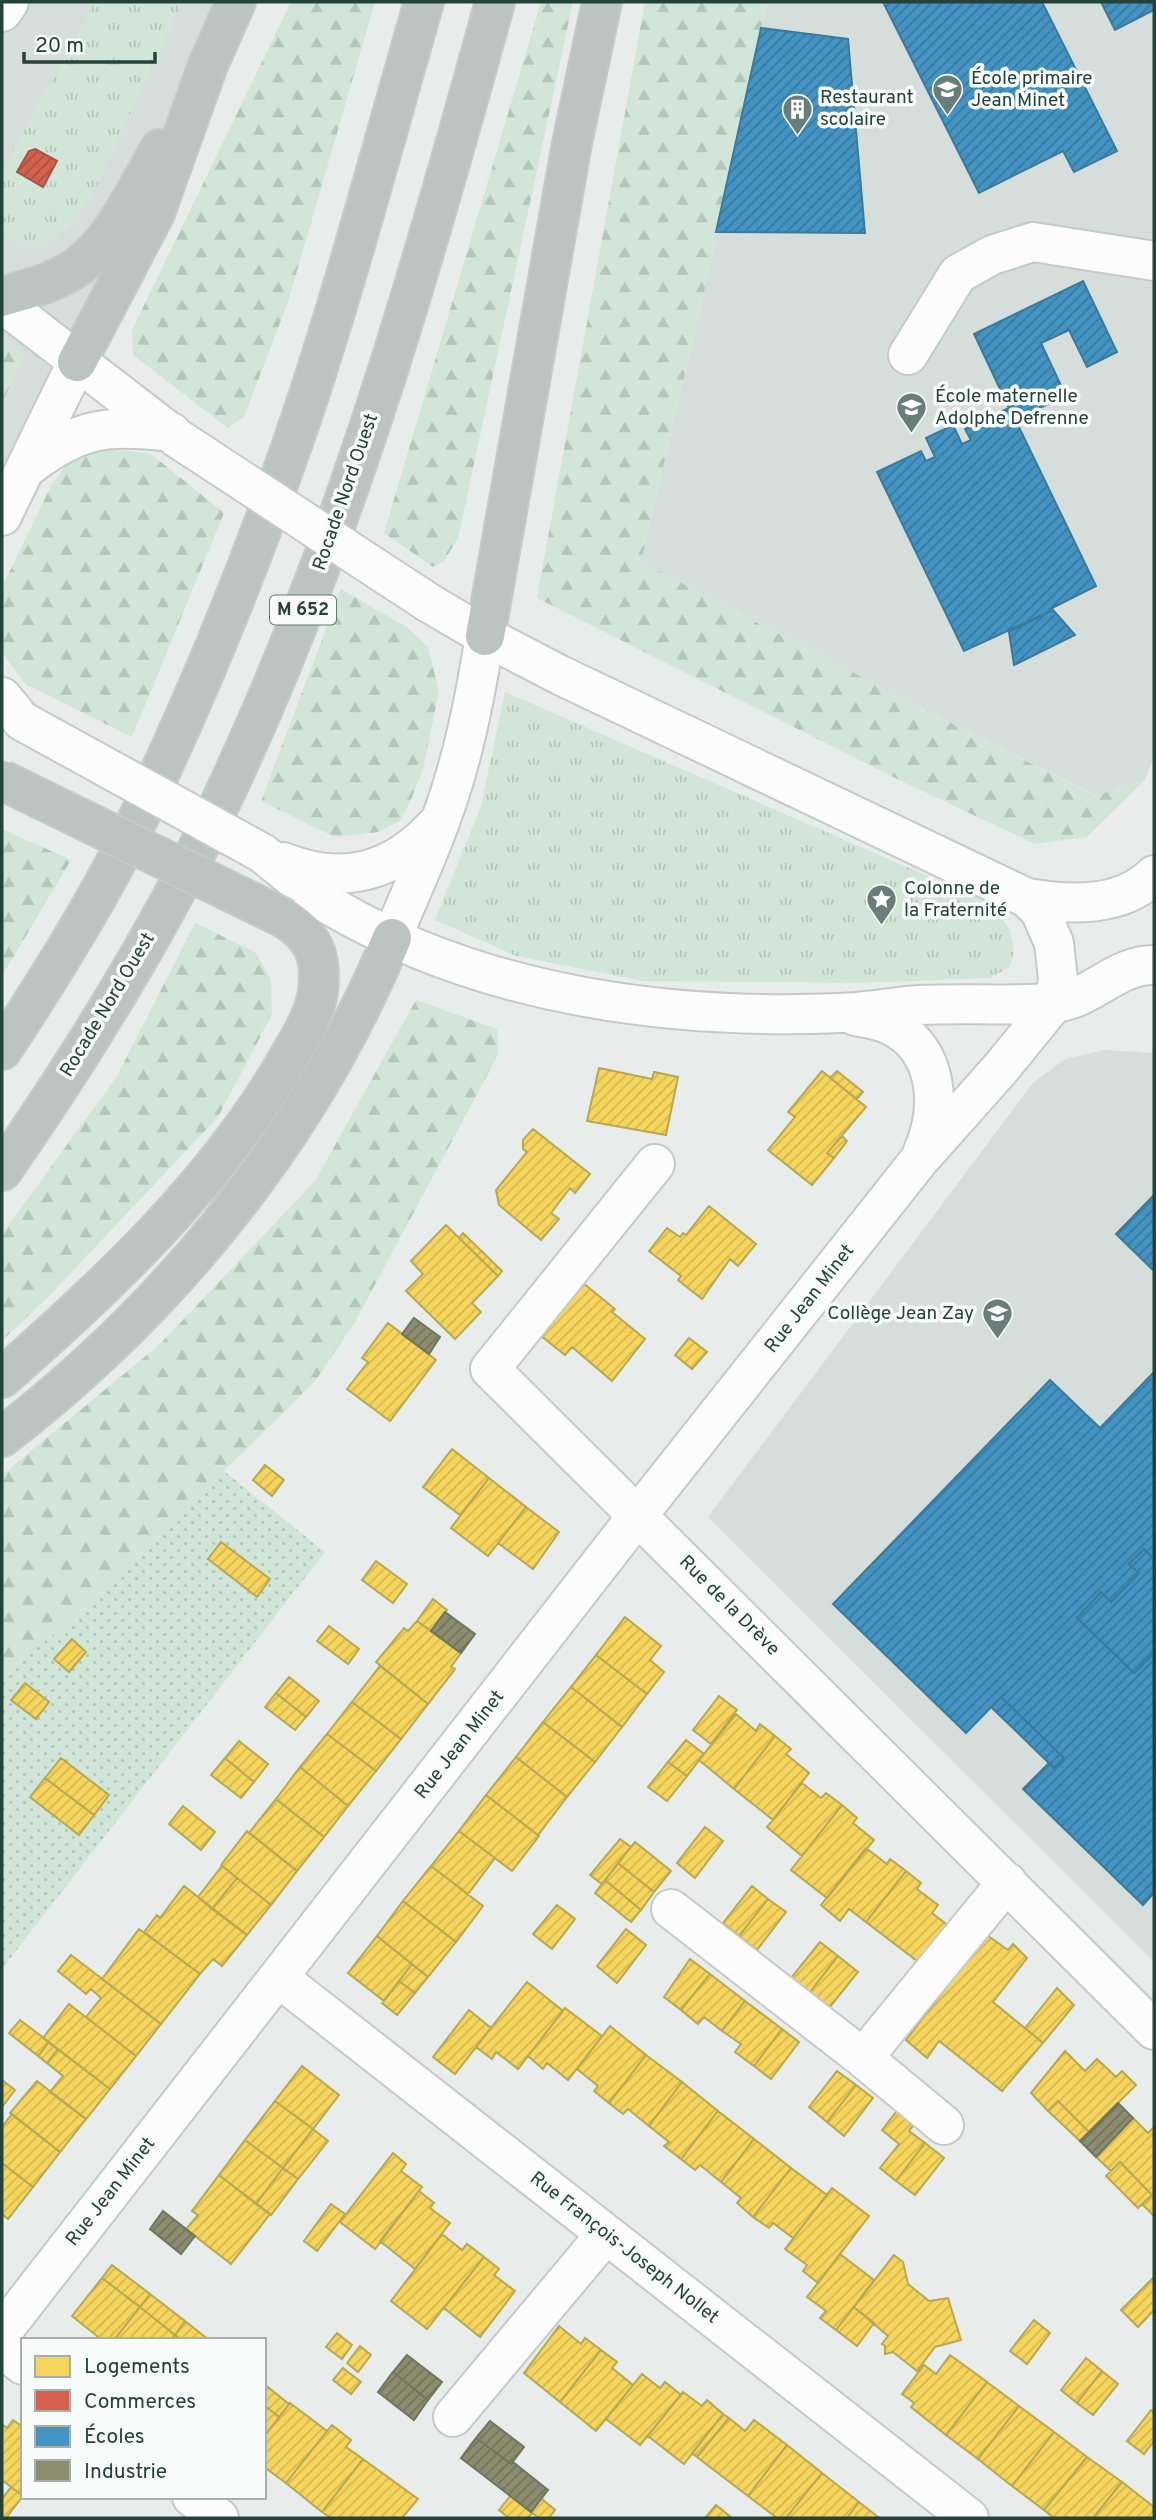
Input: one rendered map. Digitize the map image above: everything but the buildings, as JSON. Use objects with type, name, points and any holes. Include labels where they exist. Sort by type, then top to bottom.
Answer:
[{"type":"highway","points":[[77,362],[155,213],[208,65],[236,2]]},
{"type":"highway","points":[[2,1050],[71,941],[136,821],[222,633],[305,405],[424,2]]},
{"type":"highway","name":"Rocade Nord Ouest","points":[[2,1171],[66,1078],[164,911],[227,789],[271,688],[330,544],[362,450],[453,154],[495,2]]},
{"type":"highway","points":[[485,636],[572,143],[602,2]]},
{"type":"highway","points":[[2,297],[49,282],[75,269],[94,254],[110,233],[208,65]]},
{"type":"highway","points":[[2,780],[286,919],[305,932],[314,948],[318,964],[318,992],[301,1037],[276,1079],[223,1154],[118,1270],[2,1378]]},
{"type":"highway","points":[[2,1437],[44,1404],[137,1320],[193,1259],[272,1154],[329,1067],[368,993],[392,938]]},
{"type":"street","points":[[2,12],[9,2]]},
{"type":"street","points":[[908,355],[958,274],[992,255],[1033,242],[1154,261]]},
{"type":"street","points":[[2,303],[174,435],[429,603],[485,636],[608,699],[1027,898],[1065,902],[1106,900],[1134,891],[1154,875]]},
{"type":"street","points":[[2,516],[77,362]]},
{"type":"street","points":[[28,466],[61,444],[90,432],[135,428],[174,435]]},
{"type":"street","points":[[392,938],[441,819],[471,713],[485,636]]},
{"type":"street","points":[[8,710],[262,853],[307,872],[337,874],[363,871],[387,864],[410,850],[441,819]]},
{"type":"street","points":[[262,853],[337,909],[392,938],[456,963],[506,978],[626,1004],[713,1012],[841,1013],[917,1005],[1054,1003],[1084,994],[1139,965],[1154,965]]},
{"type":"street","points":[[1027,898],[1040,911],[1054,943],[1058,979],[1054,1003]]},
{"type":"street","name":"Rue Jean Minet","points":[[2,2332],[638,1515],[920,1159],[1001,1068],[1054,1003]]},
{"type":"street","name":"Rue Jean Minet","points":[[841,1013],[890,1024],[905,1034],[930,1068],[936,1093],[929,1138],[920,1159]]},
{"type":"street","name":"Rue de la Drève","points":[[655,1164],[490,1369],[1154,2030]]},
{"type":"street","points":[[863,2058],[1007,1882]]},
{"type":"street","points":[[671,1909],[863,2058],[944,2125]]},
{"type":"street","name":"Rue François-Joseph Nollet","points":[[279,1978],[969,2518]]},
{"type":"street","points":[[453,2417],[606,2234]]},
{"type":"street","points":[[2,2349],[21,2363]]},
{"type":"street","points":[[195,2499],[219,2518]]},
{"type":"shaded area","points":[[2,2],[236,2],[2,488]]},
{"type":"shaded area","name":"École maternelle Adolphe Defrenne","points":[[767,2],[1154,2],[1154,756],[1145,780],[1097,796],[641,562],[705,288]]},
{"type":"shaded area","name":"Collège Jean Zay","points":[[1104,1050],[1154,1053],[1154,1962],[708,1517],[1033,1083],[1065,1059]]},
{"type":"green space","points":[[95,2],[182,2],[96,187],[68,228],[39,246],[2,238],[2,171]]},
{"type":"green space","points":[[291,2],[375,2],[288,302],[244,417],[228,428],[133,355],[132,330]]},
{"type":"green space","points":[[541,2],[573,2],[458,538],[444,561],[433,567],[384,533]]},
{"type":"green space","points":[[645,2],[767,2],[705,288],[641,562],[1096,796],[1145,780],[1087,837],[1035,844],[899,780],[537,598]]},
{"type":"green space","points":[[2,336],[25,356],[2,402]]},
{"type":"green space","points":[[108,448],[151,454],[224,513],[132,737],[25,684],[2,652],[2,587],[52,484],[70,460]]},
{"type":"green space","points":[[341,589],[407,627],[428,647],[439,691],[423,770],[400,821],[378,832],[335,837],[261,801]]},
{"type":"green space","points":[[505,692],[994,905],[1008,927],[1013,941],[1010,967],[990,978],[858,983],[644,981],[516,956],[435,920],[481,806]]},
{"type":"green space","points":[[2,829],[71,860],[2,976]]},
{"type":"green space","points":[[195,923],[255,952],[271,979],[272,1015],[218,1117],[48,1297],[2,1341],[2,1234],[117,1076]]},
{"type":"green space","points":[[416,1000],[497,1029],[498,1055],[355,1322],[316,1380],[92,1602],[2,1677],[2,1475],[160,1344],[315,1181]]},
{"type":"green space","points":[[224,1471],[325,1552],[2,1969],[2,1677],[92,1602]]},
{"type":"place","name":"École primaire Jean Minet","points":[[948,117]]},
{"type":"place","name":"Restaurant scolaire","points":[[797,136]]},
{"type":"place","name":"École maternelle Adolphe Defrenne","points":[[912,435]]},
{"type":"place","name":"Colonne de la Fraternité","points":[[881,927]]},
{"type":"place","name":"Collège Jean Zay","points":[[997,1341]]}]
